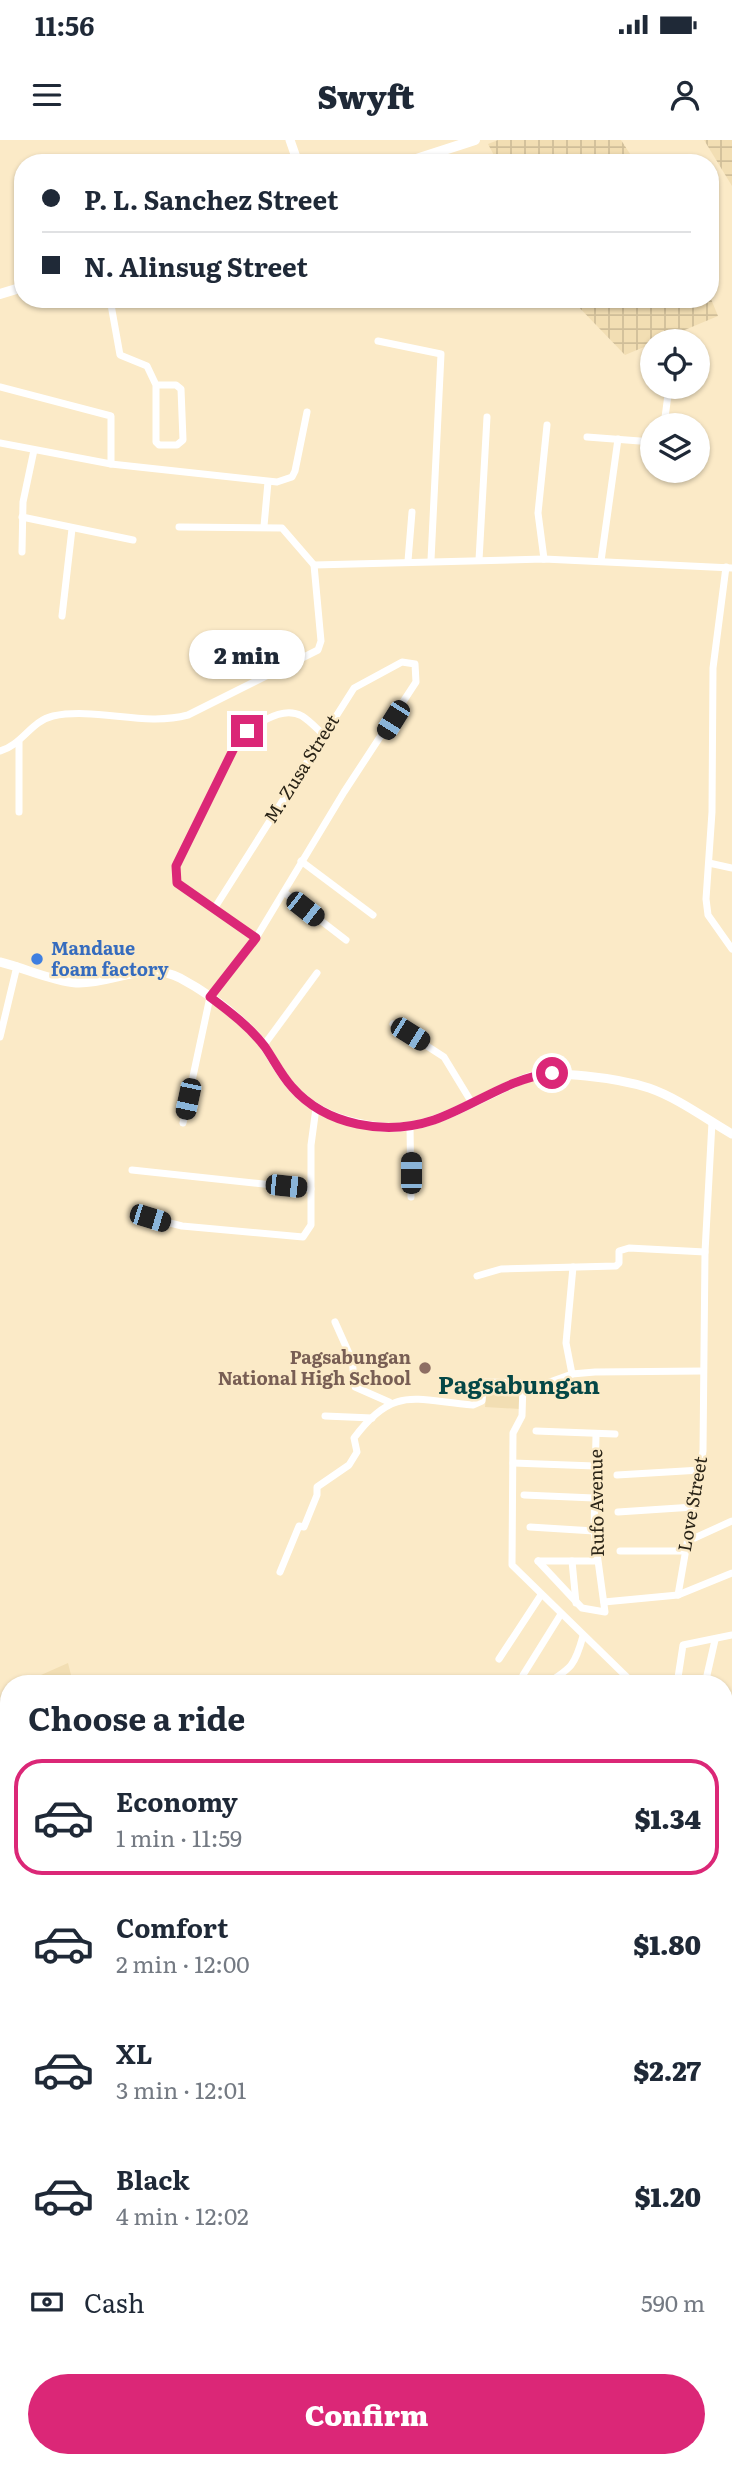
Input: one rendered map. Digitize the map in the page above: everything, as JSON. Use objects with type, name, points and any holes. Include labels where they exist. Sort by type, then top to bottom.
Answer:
[{"type":"main road","points":[[432,154],[475,140]]},
{"type":"street","points":[[112,308],[120,355],[146,366],[156,385],[156,442],[159,445],[177,445],[183,440],[181,389],[176,386],[156,385]]},
{"type":"street","points":[[378,341],[441,354],[431,560]]},
{"type":"street","points":[[0,387],[111,416],[111,464]]},
{"type":"street","points":[[0,443],[111,464],[268,482],[292,477],[307,411]]},
{"type":"street","points":[[479,560],[487,417]]},
{"type":"street","points":[[544,559],[538,513],[547,425]]},
{"type":"street","points":[[587,437],[640,441]]},
{"type":"street","points":[[601,561],[618,439]]},
{"type":"street","points":[[22,552],[22,517],[34,450]]},
{"type":"street","points":[[264,526],[268,482]]},
{"type":"street","points":[[408,561],[411,512]]},
{"type":"street","points":[[22,517],[132,540]]},
{"type":"street","points":[[0,751],[19,742],[40,721],[51,716],[69,714],[134,719],[188,715],[318,650],[321,641],[314,565],[282,528],[179,527]]},
{"type":"street","points":[[62,616],[72,528]]},
{"type":"street","points":[[314,565],[544,559],[729,567],[713,668],[706,899],[708,915],[732,949]]},
{"type":"street","name":"M. Zusa Street","points":[[214,909],[354,688],[402,662],[415,664],[416,682],[301,860]]},
{"type":"street","points":[[256,938],[177,883],[176,866],[237,742],[260,722],[291,714],[300,715],[324,735]]},
{"type":"street","points":[[19,742],[19,812]]},
{"type":"street","points":[[183,1123],[210,997],[256,938],[285,893],[301,860],[373,915]]},
{"type":"street","points":[[709,863],[732,867]]},
{"type":"street","points":[[285,893],[345,940]]},
{"type":"street","points":[[0,962],[81,983],[158,971],[180,978],[231,1013],[264,1045],[291,1086],[316,1108],[352,1123],[385,1127],[410,1126],[436,1119],[525,1078],[565,1074],[647,1087],[732,1134]]},
{"type":"street","points":[[0,1037],[17,966]]},
{"type":"street","points":[[264,1045],[317,973]]},
{"type":"street","points":[[393,1024],[443,1055],[472,1103]]},
{"type":"street","points":[[150,1218],[182,1226],[303,1237],[312,1225],[311,1144],[316,1108]]},
{"type":"street","name":"Love Street","points":[[678,1595],[701,1470],[705,1252],[712,1122]]},
{"type":"street","points":[[410,1126],[411,1196]]},
{"type":"street","points":[[132,1170],[311,1189]]},
{"type":"street","points":[[477,1276],[501,1269],[617,1266],[619,1251],[629,1248],[705,1252]]},
{"type":"street","points":[[572,1374],[566,1343],[573,1267]]},
{"type":"street","points":[[335,1322],[352,1360],[355,1387],[389,1402]]},
{"type":"street","points":[[280,1572],[298,1529],[304,1527],[317,1496],[317,1487],[349,1465],[357,1452],[354,1438],[389,1402],[407,1398],[473,1405],[482,1401],[484,1382],[547,1383],[572,1374],[703,1371]]},
{"type":"street","points":[[523,1383],[522,1416],[513,1433],[512,1565],[624,1675]]},
{"type":"street","points":[[325,1416],[372,1419]]},
{"type":"street","points":[[536,1431],[615,1434]]},
{"type":"street","name":"Rufo Avenue","points":[[576,1603],[588,1611],[605,1612],[594,1531],[596,1435]]},
{"type":"street","points":[[513,1463],[595,1466]]},
{"type":"street","points":[[617,1475],[701,1470]]},
{"type":"street","points":[[524,1495],[594,1498]]},
{"type":"street","points":[[618,1512],[694,1507]]},
{"type":"street","points":[[688,1541],[732,1521]]},
{"type":"street","points":[[530,1527],[594,1531]]},
{"type":"street","points":[[620,1551],[685,1551]]},
{"type":"street","points":[[576,1603],[538,1560],[597,1561]]},
{"type":"street","points":[[572,1561],[576,1603]]},
{"type":"street","points":[[604,1602],[678,1595],[732,1573]]},
{"type":"street","points":[[499,1659],[541,1595]]},
{"type":"street","points":[[523,1675],[561,1614]]},
{"type":"street","points":[[678,1675],[683,1645],[732,1635]]},
{"type":"street","points":[[562,1675],[569,1671],[579,1653],[583,1636]]},
{"type":"street","points":[[707,1675],[715,1640]]},
{"type":"shaded area","points":[[498,140],[621,140],[630,154],[493,154],[488,144]]},
{"type":"shaded area","points":[[704,140],[732,140],[732,186],[719,165],[719,154],[713,154]]},
{"type":"shaded area","points":[[580,308],[715,308],[718,316],[687,329],[640,329],[640,349],[625,355]]},
{"type":"shaded area","points":[[487,1387],[521,1389],[521,1409],[485,1407]]},
{"type":"shaded area","points":[[68,1663],[71,1675],[41,1675]]},
{"type":"place","name":"Mandaue foam factory","points":[[37,959]]},
{"type":"place","name":"Pagsabungan National High School","points":[[425,1368]]},
{"type":"district","name":"Pagsabungan","points":[[519,1386]]},
{"type":"route","points":[[247,731],[237,742],[176,866],[177,883],[256,938],[210,997],[257,1037],[301,1096],[325,1113],[352,1123],[385,1127],[410,1126],[436,1119],[525,1078],[552,1073]]}]
